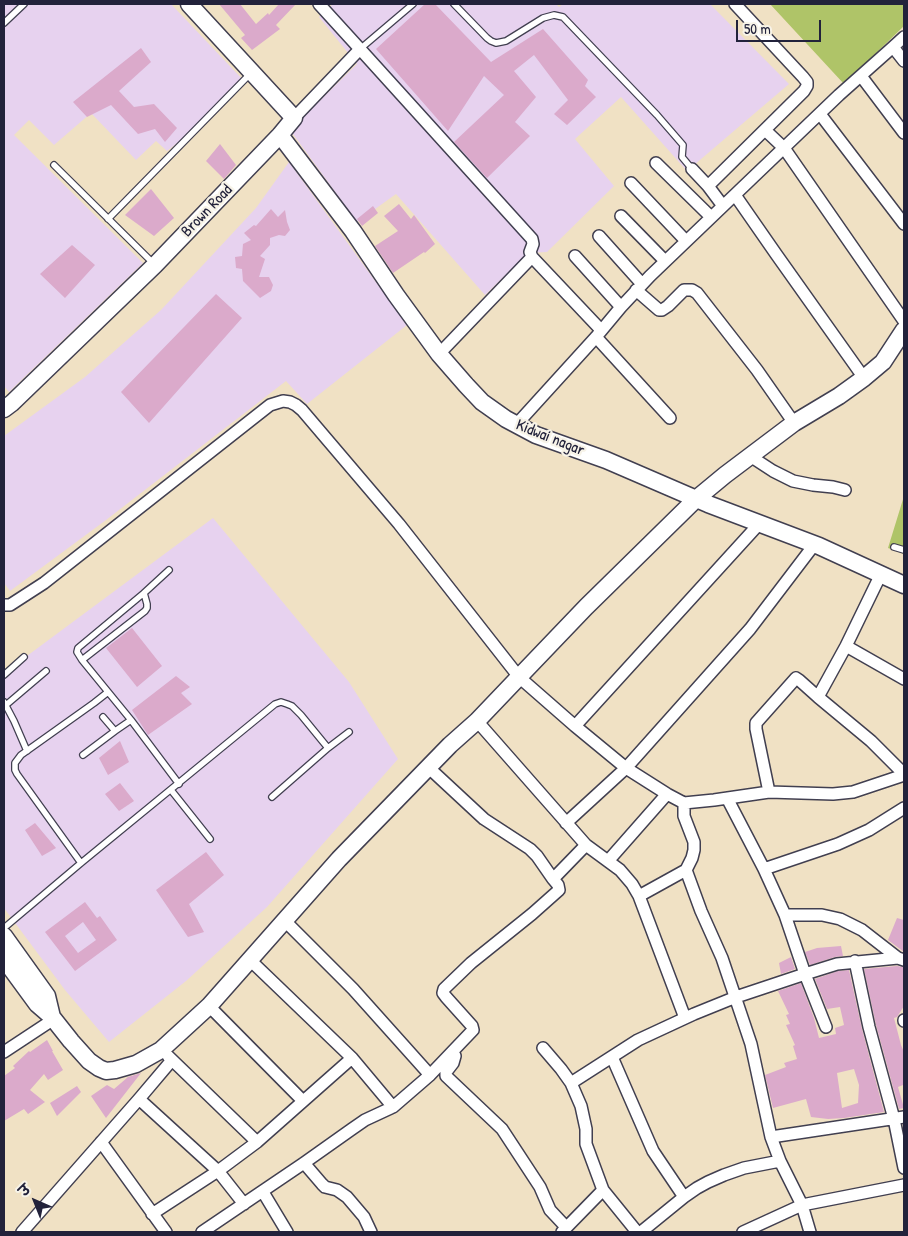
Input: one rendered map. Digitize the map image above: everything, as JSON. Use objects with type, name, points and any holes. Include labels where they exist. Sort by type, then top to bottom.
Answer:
[{"type":"street","points":[[189,4],[294,118],[360,49]]},
{"type":"street","points":[[319,4],[532,239],[533,244],[530,253],[532,257],[670,418]]},
{"type":"street","points":[[708,186],[807,86],[807,82],[735,4]]},
{"type":"street","points":[[516,425],[621,306],[665,261],[904,37]]},
{"type":"street","points":[[893,47],[904,61]]},
{"type":"street","points":[[861,76],[904,133]]},
{"type":"street","points":[[820,114],[904,224]]},
{"type":"street","name":"Brown Road","points":[[7,402],[155,265],[280,135],[294,118]]},
{"type":"street","points":[[765,130],[784,148],[904,321]]},
{"type":"street","name":"Kidwai nagar","points":[[280,135],[353,231],[439,354],[482,402],[516,425],[536,435],[606,460],[696,499],[814,545],[904,585]]},
{"type":"street","points":[[656,163],[711,217]]},
{"type":"street","points":[[692,169],[723,206]]},
{"type":"street","points":[[631,183],[686,241]]},
{"type":"street","points":[[735,194],[864,378]]},
{"type":"street","points":[[621,216],[665,261]]},
{"type":"street","points":[[599,236],[659,310],[668,306],[684,290],[688,289],[697,293],[757,370],[794,423]]},
{"type":"street","points":[[575,256],[621,306]]},
{"type":"street","points":[[439,354],[532,257]]},
{"type":"street","points":[[22,1232],[139,1099],[166,1055],[339,859],[428,767],[477,721],[586,607],[696,499],[794,423],[839,396],[864,378],[883,362],[904,330]]},
{"type":"street","points":[[4,605],[10,604],[44,583],[270,405],[283,401],[296,404],[399,524],[519,677],[574,726],[626,768],[667,794],[684,803],[769,792],[833,794],[853,792],[904,774],[871,741],[796,678],[756,723],[769,792]]},
{"type":"street","points":[[750,456],[792,481],[845,490]]},
{"type":"street","points":[[574,726],[759,524]]},
{"type":"street","points":[[566,823],[626,768],[750,629],[814,545]]},
{"type":"street","points":[[818,697],[846,646],[881,574]]},
{"type":"street","points":[[846,646],[904,679]]},
{"type":"street","points":[[477,721],[586,845],[620,870],[632,884],[639,896],[685,1018]]},
{"type":"street","points":[[202,1232],[263,1192],[358,1124],[393,1107],[430,1075],[474,1029],[443,993],[444,989],[471,963],[559,890],[558,885],[530,849],[484,819],[428,767]]},
{"type":"street","points":[[608,861],[667,794]]},
{"type":"street","points":[[727,798],[764,869],[785,915],[805,974],[826,1027]]},
{"type":"street","points":[[639,896],[686,870],[692,858],[694,842],[684,816],[684,803]]},
{"type":"street","points":[[764,869],[838,844],[869,830],[904,808]]},
{"type":"street","points":[[553,879],[586,845]]},
{"type":"street","points":[[686,870],[736,997],[751,1044],[771,1137],[780,1161],[802,1205],[810,1232]]},
{"type":"street","points":[[785,915],[822,915],[840,919],[862,930],[901,959]]},
{"type":"street","points":[[284,920],[352,989],[430,1075]]},
{"type":"street","points":[[4,936],[47,996],[53,1018]]},
{"type":"street","points":[[4,959],[37,1004],[53,1018],[71,1042],[89,1061],[99,1068],[106,1071],[115,1070],[166,1055]]},
{"type":"street","points":[[571,1083],[638,1040],[736,997],[837,964],[855,961],[901,959]]},
{"type":"street","points":[[250,960],[352,1058],[393,1107]]},
{"type":"street","points":[[855,961],[869,1027],[899,1118],[904,1168]]},
{"type":"street","points":[[209,1006],[302,1102]]},
{"type":"street","points":[[4,1052],[53,1018]]},
{"type":"street","points":[[543,1048],[571,1083],[581,1106],[586,1129],[586,1144],[603,1190],[637,1232]]},
{"type":"street","points":[[453,1052],[455,1056],[453,1063],[446,1072],[446,1076],[502,1129],[540,1187],[550,1210],[564,1230],[603,1190]]},
{"type":"street","points":[[166,1055],[257,1142]]},
{"type":"street","points":[[612,1057],[652,1151],[684,1197]]},
{"type":"street","points":[[152,1214],[218,1171],[257,1142],[352,1058]]},
{"type":"street","points":[[139,1099],[218,1171],[244,1204]]},
{"type":"street","points":[[771,1137],[899,1118]]},
{"type":"street","points":[[101,1142],[166,1232]]},
{"type":"street","points":[[641,1232],[697,1188],[744,1168],[780,1161]]},
{"type":"street","points":[[304,1163],[325,1187],[340,1192],[348,1198],[364,1217],[371,1232]]},
{"type":"street","points":[[742,1232],[802,1205],[904,1185]]},
{"type":"street","points":[[263,1192],[287,1232]]},
{"type":"lane","points":[[4,23],[24,4]]},
{"type":"lane","points":[[360,49],[413,4]]},
{"type":"lane","points":[[454,4],[486,38],[496,42],[506,41],[543,18],[554,15],[563,16],[683,145],[682,156],[692,169]]},
{"type":"lane","points":[[108,219],[252,72]]},
{"type":"lane","points":[[54,165],[155,265]]},
{"type":"lane","points":[[894,547],[904,550]]},
{"type":"lane","points":[[169,570],[78,648],[77,652],[179,784]]},
{"type":"lane","points":[[82,660],[145,611],[147,604],[144,593]]},
{"type":"lane","points":[[4,674],[24,657]]},
{"type":"lane","points":[[27,751],[5,704],[46,671]]},
{"type":"lane","points":[[81,863],[15,770],[15,763],[27,751],[108,692]]},
{"type":"lane","points":[[4,928],[275,704],[281,702],[292,706],[328,748]]},
{"type":"lane","points":[[103,717],[115,731]]},
{"type":"lane","points":[[83,755],[131,720]]},
{"type":"lane","points":[[272,797],[349,732]]},
{"type":"lane","points":[[171,790],[210,839]]},
{"type":"shaded area","points":[[4,4],[171,4],[245,82],[200,125],[167,151],[156,141],[136,160],[91,113],[54,145],[29,120],[14,135],[143,263],[9,392],[4,386]]},
{"type":"shaded area","points":[[333,4],[556,4],[559,7],[563,4],[710,4],[789,84],[687,171],[621,97],[575,139],[614,186],[547,252],[528,253],[485,295],[396,194],[357,222],[290,130],[357,64],[319,17]]},
{"type":"shaded area","points":[[289,162],[407,325],[307,404],[286,381],[106,520],[10,591],[4,583],[4,436],[85,377],[161,310],[256,208]]},
{"type":"shaded area","points":[[213,518],[349,682],[398,759],[267,907],[186,981],[109,1042],[65,990],[4,908],[4,673]]},
{"type":"green space","points":[[770,4],[904,4],[904,26],[844,84]]},
{"type":"green space","points":[[904,496],[904,554],[888,548]]},
{"type":"building","points":[[219,4],[240,4],[256,24],[268,13],[269,15],[279,4],[296,4],[276,25],[280,29],[252,50],[241,38],[245,35]]},
{"type":"building","points":[[425,4],[435,4],[491,62],[543,29],[588,80],[585,86],[596,97],[567,125],[554,114],[568,100],[534,55],[514,71],[536,97],[515,122],[530,136],[487,178],[454,142],[504,95],[484,76],[448,131],[376,49]]},
{"type":"building","points":[[141,48],[151,62],[119,91],[134,107],[154,104],[177,128],[165,142],[155,129],[138,134],[111,105],[87,117],[73,102]]},
{"type":"building","points":[[220,144],[236,165],[224,179],[206,161]]},
{"type":"building","points":[[151,189],[174,218],[154,236],[125,215]]},
{"type":"building","points":[[399,204],[411,219],[414,215],[435,244],[425,253],[393,273],[375,246],[398,231],[384,216]]},
{"type":"building","points":[[373,206],[378,213],[362,226],[357,219]]},
{"type":"building","points":[[271,209],[278,217],[285,210],[290,230],[285,236],[279,235],[270,238],[270,245],[260,256],[265,259],[259,277],[269,277],[273,285],[271,291],[260,298],[243,281],[242,269],[236,268],[235,257],[242,256],[243,244],[251,240],[244,233],[254,225],[256,226]]},
{"type":"building","points":[[72,245],[95,265],[65,298],[40,274]]},
{"type":"building","points":[[216,294],[242,318],[149,423],[121,392]]},
{"type":"building","points":[[132,628],[162,666],[137,687],[106,648]]},
{"type":"building","points":[[176,676],[190,687],[181,693],[192,704],[148,735],[132,710]]},
{"type":"building","points":[[120,741],[129,762],[108,775],[99,758]]},
{"type":"building","points":[[120,783],[134,801],[119,811],[105,794]]},
{"type":"building","points":[[35,823],[56,848],[42,856],[25,830]]},
{"type":"building","points":[[206,852],[224,875],[189,904],[204,932],[188,937],[156,890]]},
{"type":"building","points":[[85,902],[97,918],[100,916],[117,940],[75,971],[45,932]],"holes":[[[83,922],[96,940],[78,953],[65,936]]]},
{"type":"building","points":[[897,918],[904,920],[904,952],[888,940]]},
{"type":"building","points":[[841,946],[843,956],[810,965],[805,952],[817,948]]},
{"type":"building","points":[[791,957],[795,969],[781,974],[779,963]]},
{"type":"building","points":[[904,967],[904,1006],[897,1017],[894,1018],[904,1052],[903,1085],[898,1087],[904,1108],[899,1109],[876,1025],[864,969]]},
{"type":"building","points":[[849,970],[884,1112],[844,1118],[811,1117],[806,1099],[773,1108],[765,1075],[786,1067],[784,1063],[797,1059],[793,1046],[795,1045],[786,1025],[790,1024],[786,1015],[789,1014],[778,991],[801,983],[819,1038],[836,1034],[835,1028],[844,1025],[840,1007],[827,1009],[815,979],[838,971]],"holes":[[[854,1069],[859,1085],[858,1103],[842,1108],[837,1073]]]},
{"type":"building","points":[[47,1040],[63,1070],[48,1080],[44,1074],[30,1090],[45,1102],[28,1114],[24,1109],[4,1121],[4,1076],[15,1068],[13,1066],[29,1051]]},
{"type":"building","points":[[141,1073],[106,1118],[91,1096],[107,1085],[114,1089],[128,1077]]},
{"type":"building","points":[[77,1086],[81,1092],[57,1116],[50,1103]]}]
